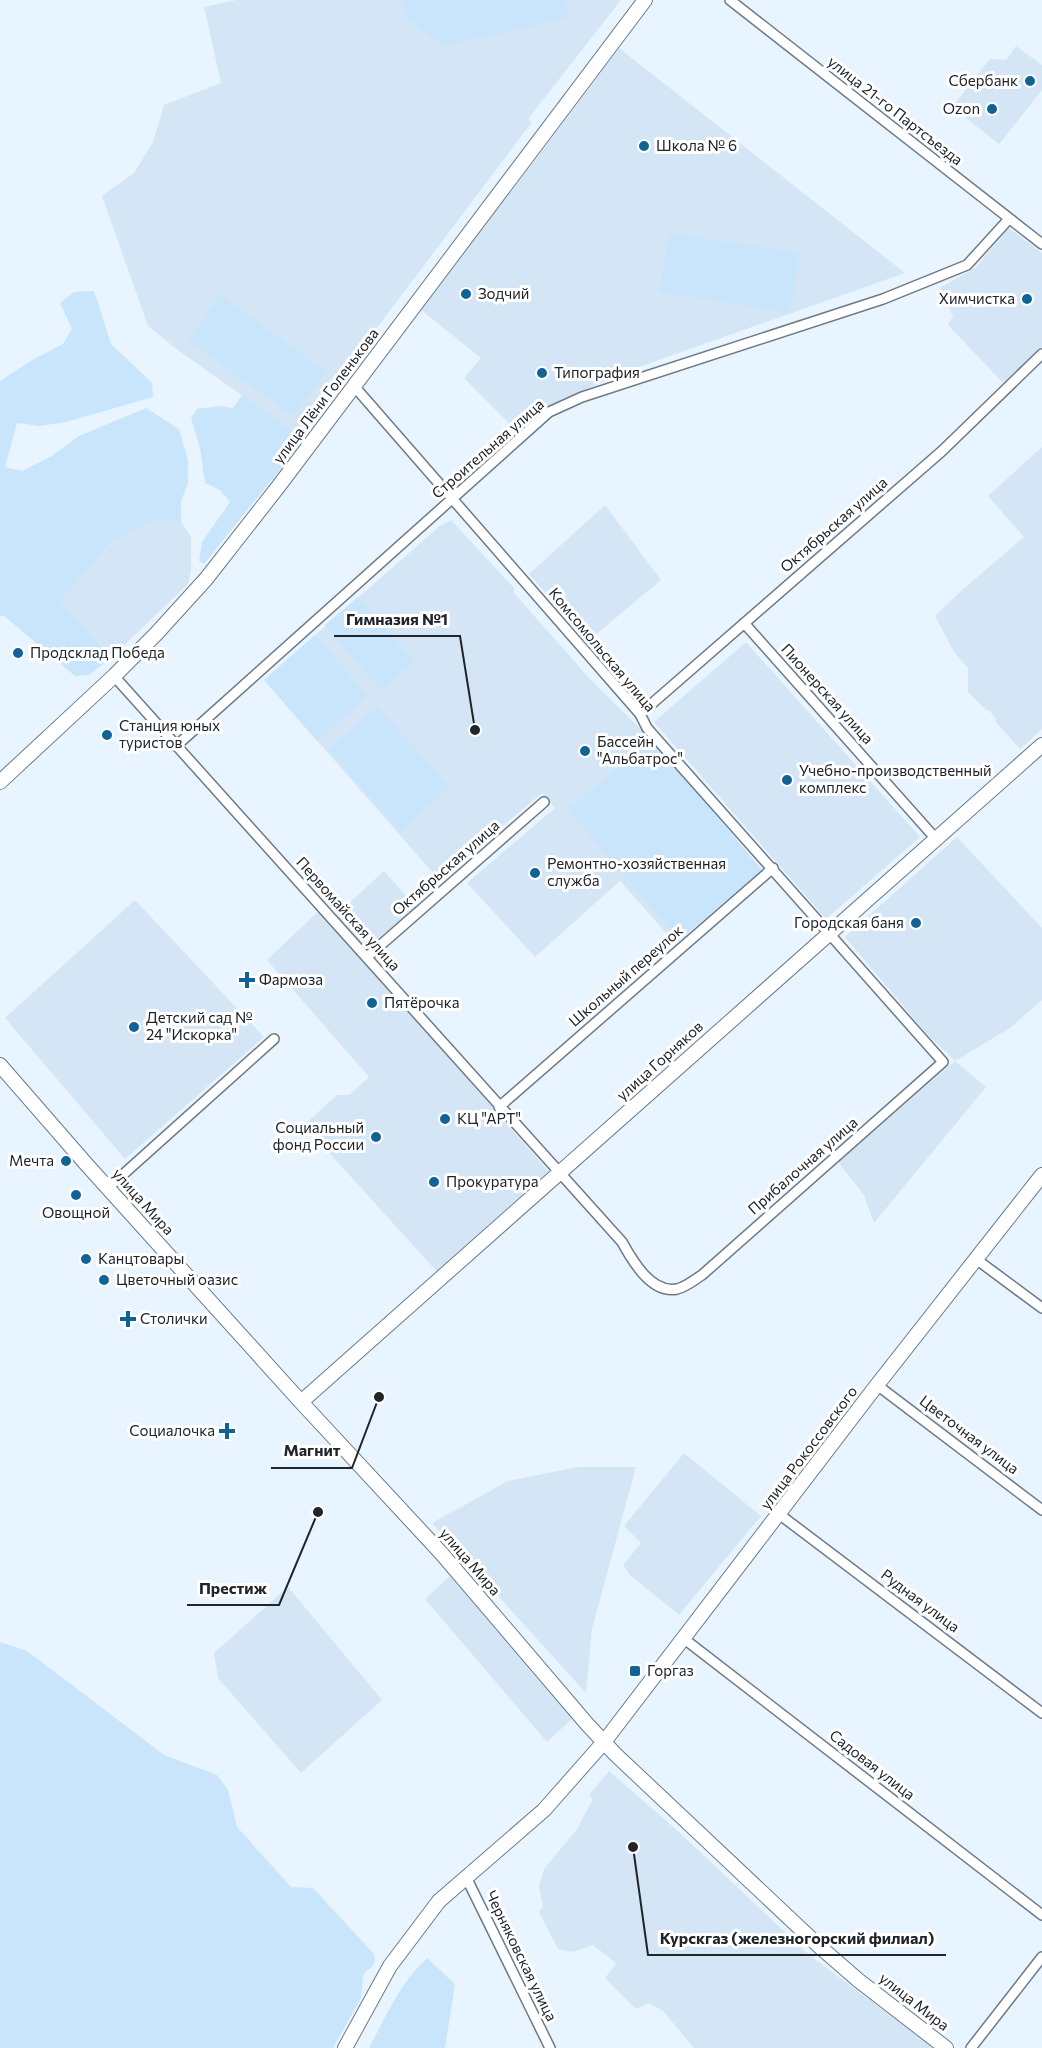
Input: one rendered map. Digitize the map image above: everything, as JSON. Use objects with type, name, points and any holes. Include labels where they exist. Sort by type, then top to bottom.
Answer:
[{"type":"street","name":"улица Лёни Голенькова","points":[[0,782],[114,676],[206,579],[645,0]]},
{"type":"street","name":"улица 21-го Партсъезда","points":[[730,0],[1008,220],[1042,244]]},
{"type":"street","name":"Строительная улица","points":[[176,746],[549,412],[582,397],[883,299],[967,265],[1008,220]]},
{"type":"street","name":"Октябрьская улица","points":[[640,714],[942,452],[1042,354]]},
{"type":"street","name":"Комсомольская улица","points":[[354,386],[640,714],[647,728],[830,931]]},
{"type":"street","name":"Пионерская улица","points":[[744,623],[936,840]]},
{"type":"street","name":"Первомайская улица","points":[[114,676],[560,1173]]},
{"type":"street","name":"улица Горняков","points":[[301,1402],[1042,745]]},
{"type":"street","name":"Октябрьская улица","points":[[367,957],[544,802]]},
{"type":"street","name":"Школьный переулок","points":[[499,1107],[773,868]]},
{"type":"street","name":"Прибалочная улица","points":[[560,1173],[622,1242],[634,1265],[646,1278],[665,1288],[676,1289],[688,1285],[702,1275],[924,1080],[943,1062],[830,931]]},
{"type":"street","points":[[108,1188],[274,1039]]},
{"type":"street","name":"улица Мира","points":[[0,1065],[301,1402],[442,1554],[604,1742],[820,1947],[858,1980],[946,2048]]},
{"type":"street","name":"улица Рокоссовского","points":[[345,2048],[390,1966],[439,1901],[544,1810],[604,1742],[1042,1175]]},
{"type":"street","points":[[976,1259],[1042,1308]]},
{"type":"street","name":"Цветочная улица","points":[[878,1385],[1042,1510]]},
{"type":"street","name":"Рудная улица","points":[[779,1514],[1042,1713]]},
{"type":"street","name":"Садовая улица","points":[[683,1638],[1042,1916]]},
{"type":"street","name":"Черняковская улица","points":[[465,1877],[550,2048]]},
{"type":"street","points":[[971,2048],[1042,1957]]},
{"type":"shaded area","points":[[236,0],[621,0],[528,119],[532,122],[297,434],[179,351],[148,326],[102,196],[134,173],[153,142],[164,105],[221,83],[204,7]]},
{"type":"shaded area","points":[[400,0],[565,0],[569,18],[443,46],[407,19]]},
{"type":"shaded area","points":[[1016,46],[1042,65],[1042,90],[999,144],[952,107],[990,59],[1006,60]]},
{"type":"shaded area","name":"Школа № 6","points":[[619,48],[905,273],[622,373],[549,406],[518,432],[464,378],[481,358],[421,310]]},
{"type":"shaded area","points":[[1009,228],[1042,253],[1042,347],[1005,385],[948,325],[953,316],[940,288],[975,268]]},
{"type":"shaded area","points":[[669,233],[800,253],[790,313],[659,292]]},
{"type":"shaded area","points":[[94,291],[111,344],[152,383],[153,397],[66,422],[39,426],[17,423],[5,467],[22,471],[52,456],[79,436],[146,408],[179,429],[188,460],[188,483],[181,501],[181,522],[158,520],[112,541],[61,602],[112,657],[89,675],[75,676],[3,615],[0,617],[0,381],[63,344],[72,329],[60,303],[74,292]]},
{"type":"shaded area","points":[[221,295],[326,372],[293,416],[188,340]]},
{"type":"shaded area","points":[[242,395],[297,434],[302,433],[297,448],[204,564],[199,561],[202,542],[230,502],[220,490],[205,483],[200,448],[191,418],[197,409],[220,406],[233,408]]},
{"type":"shaded area","points":[[1042,447],[1042,729],[1020,749],[995,721],[996,719],[989,710],[987,711],[968,692],[968,668],[954,652],[935,616],[1024,537],[988,496]]},
{"type":"shaded area","points":[[605,505],[661,580],[588,641],[529,574]]},
{"type":"shaded area","points":[[158,520],[181,522],[191,537],[191,571],[188,584],[112,657],[61,602],[112,541]]},
{"type":"shaded area","points":[[451,520],[514,588],[514,593],[590,679],[651,739],[762,870],[676,944],[620,881],[535,957],[467,883],[555,808],[542,793],[441,878],[434,874],[264,680],[441,525]]},
{"type":"shaded area","points":[[358,597],[414,662],[381,691],[325,625]]},
{"type":"shaded area","points":[[315,635],[368,696],[317,741],[264,680]]},
{"type":"shaded area","name":"Учебно-производственный комплекс","points":[[746,642],[920,837],[826,919],[654,722]]},
{"type":"shaded area","points":[[378,706],[450,787],[401,831],[328,750]]},
{"type":"shaded area","points":[[651,739],[762,870],[679,940],[568,810]]},
{"type":"shaded area","points":[[957,837],[1042,928],[1042,1000],[1010,1028],[955,1061],[926,1033],[845,937]]},
{"type":"shaded area","points":[[384,871],[417,908],[361,958],[550,1173],[439,1274],[304,1125],[337,1095],[349,1095],[369,1077],[267,960],[325,905],[336,915]]},
{"type":"shaded area","name":"Детский сад № 24 \"Искорка\"","points":[[135,900],[264,1037],[125,1159],[5,1018]]},
{"type":"shaded area","points":[[955,1061],[986,1087],[874,1223],[864,1195],[838,1162]]},
{"type":"shaded area","points":[[684,1453],[761,1516],[679,1615],[630,1575],[623,1565],[641,1543],[624,1526]]},
{"type":"shaded area","points":[[578,1467],[636,1467],[592,1629],[586,1693],[432,1523],[508,1481]]},
{"type":"shaded area","points":[[450,1576],[573,1718],[547,1742],[425,1599]]},
{"type":"shaded area","points":[[288,1587],[382,1700],[301,1773],[218,1678],[214,1653]]},
{"type":"shaded area","points":[[0,1642],[27,1651],[164,1755],[217,1775],[228,1790],[237,1827],[291,1887],[313,1888],[373,1953],[375,1959],[373,1966],[365,1972],[363,1977],[361,1998],[333,2048],[0,2048]]},
{"type":"shaded area","points":[[609,1771],[678,1831],[808,1954],[934,2048],[694,2048],[663,2011],[649,2003],[636,2009],[605,1978],[616,1963],[593,1945],[572,1952],[558,1949],[539,1912],[543,1907],[539,1886],[544,1869],[577,1829],[593,1799],[589,1795]]},
{"type":"shaded area","points":[[427,1958],[455,1984],[445,2048],[369,2048],[401,1989]]},
{"type":"place","name":"Сбербанк","points":[[1030,81]]},
{"type":"place","name":"Ozon","points":[[992,109]]},
{"type":"place","name":"Школа № 6","points":[[644,146]]},
{"type":"place","name":"Зодчий","points":[[466,294]]},
{"type":"place","name":"Химчистка","points":[[1027,299]]},
{"type":"place","name":"Типография","points":[[542,373]]},
{"type":"place","name":"Продсклад Победа","points":[[18,653]]},
{"type":"place","name":"Гимназия №1","points":[[475,730]]},
{"type":"place","name":"Станция юных туристов","points":[[107,735]]},
{"type":"place","name":"Бассейн \"Альбатрос\"","points":[[585,751]]},
{"type":"place","name":"Учебно-производственный комплекс","points":[[787,780]]},
{"type":"place","name":"Ремонтно-хозяйственная служба","points":[[535,873]]},
{"type":"place","name":"Городская баня","points":[[916,923]]},
{"type":"place","name":"Фармоза","points":[[247,980]]},
{"type":"place","name":"Пятёрочка","points":[[372,1003]]},
{"type":"place","name":"Детский сад № 24 \"Искорка\"","points":[[134,1027]]},
{"type":"place","name":"КЦ \"АРТ\"","points":[[445,1119]]},
{"type":"place","name":"Социальный фонд России","points":[[376,1137]]},
{"type":"place","name":"Мечта","points":[[66,1161]]},
{"type":"place","name":"Прокуратура","points":[[434,1182]]},
{"type":"place","name":"Овощной","points":[[76,1195]]},
{"type":"place","name":"Канцтовары","points":[[86,1259]]},
{"type":"place","name":"Цветочный оазис","points":[[104,1280]]},
{"type":"place","name":"Столички","points":[[128,1319]]},
{"type":"place","name":"Магнит","points":[[379,1397]]},
{"type":"place","name":"Социалочка","points":[[227,1431]]},
{"type":"place","name":"Престиж","points":[[318,1512]]},
{"type":"place","name":"Горгаз","points":[[635,1671]]},
{"type":"place","name":"Курскгаз (железногорский филиал)","points":[[633,1847]]}]
